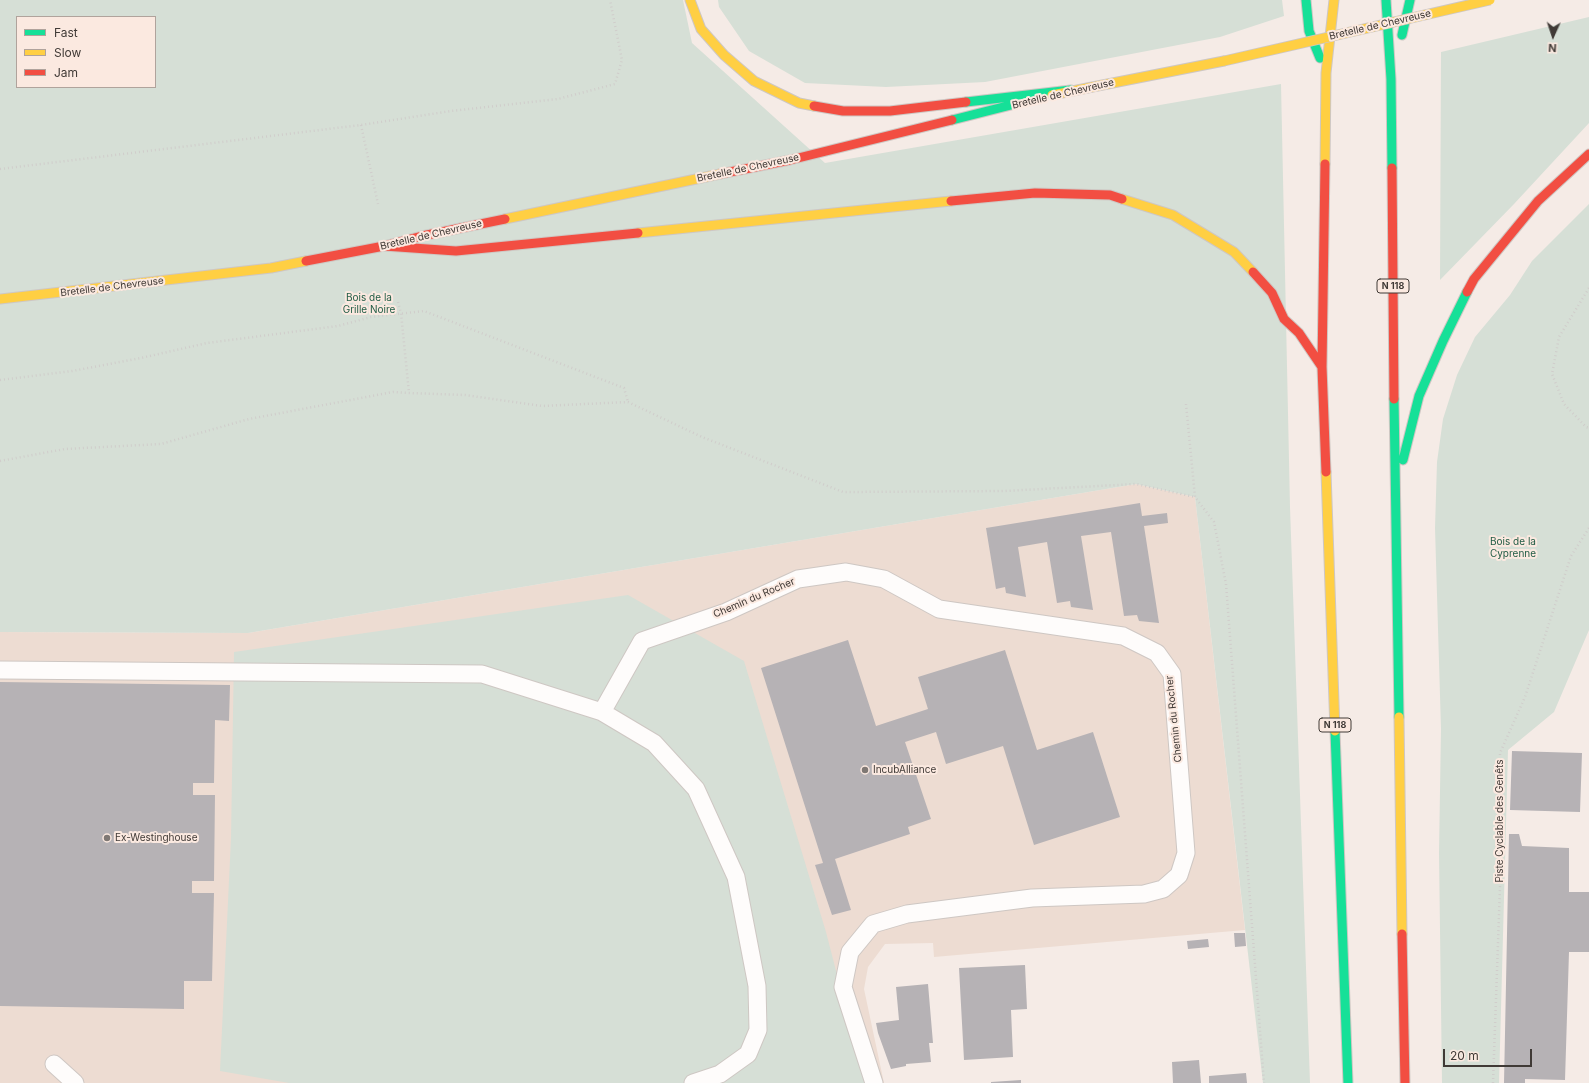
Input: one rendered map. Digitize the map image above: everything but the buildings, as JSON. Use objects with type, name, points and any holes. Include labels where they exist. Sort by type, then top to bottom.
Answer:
[{"type":"main road","points":[[690,0],[701,29],[724,55],[754,81],[799,103],[843,111],[890,111],[1071,90]]},
{"type":"main road","points":[[1306,0],[1309,31],[1326,73]]},
{"type":"main road","name":"N 118","points":[[1334,0],[1326,73],[1322,367],[1348,1083]]},
{"type":"main road","name":"N 118","points":[[1386,0],[1391,79],[1395,492],[1405,1083]]},
{"type":"main road","points":[[1391,79],[1410,0]]},
{"type":"main road","name":"Bretelle de Chevreuse","points":[[0,300],[271,268],[384,246],[429,234],[790,160],[1071,90],[1224,61],[1490,0]]},
{"type":"main road","points":[[1395,492],[1419,396],[1443,341],[1474,279],[1538,202],[1589,154]]},
{"type":"main road","points":[[384,246],[456,251],[1035,193],[1110,195],[1173,215],[1234,252],[1272,294],[1284,319],[1299,333],[1322,367]]},
{"type":"lane","name":"Chemin du Rocher","points":[[602,712],[642,641],[726,612],[798,579],[846,572],[884,579],[939,609],[1123,636],[1157,653],[1172,674],[1186,853],[1179,875],[1163,889],[1144,894],[1032,898],[907,914],[873,924],[850,952],[843,987],[874,1083]]},
{"type":"lane","points":[[0,670],[482,674],[602,712],[654,743],[696,789],[736,877],[757,986],[758,1030],[748,1054],[720,1074],[693,1083]]},
{"type":"lane","points":[[54,1064],[75,1083]]},
{"type":"path","points":[[0,169],[361,125],[451,111],[558,99],[616,84],[622,60],[610,0]]},
{"type":"path","points":[[361,125],[378,204]]},
{"type":"path","points":[[1589,288],[1559,337],[1552,374],[1564,404],[1586,427],[1589,428]]},
{"type":"path","points":[[398,302],[401,313],[409,393]]},
{"type":"path","points":[[0,380],[72,371],[141,358],[207,343],[338,326],[371,317],[424,311],[624,388],[628,402]]},
{"type":"path","points":[[0,461],[65,448],[161,444],[249,419],[392,392],[465,395],[542,406],[628,402],[702,437],[843,492],[1004,491],[1136,484],[1195,497]]},
{"type":"path","points":[[1186,404],[1195,497],[1214,522],[1226,584],[1264,1083]]},
{"type":"path","name":"Piste Cyclable des Genêts","points":[[1493,1083],[1500,887],[1500,754],[1525,697],[1571,556],[1589,528]]},
{"type":"shaded area","points":[[1136,484],[1195,497],[1245,930],[934,957],[933,943],[885,944],[868,967],[864,989],[884,1083],[0,1083],[0,632],[248,633]]},
{"type":"green space","name":"Bois de la Grille Noire","points":[[0,0],[683,0],[692,43],[825,163],[1281,84],[1290,507],[1310,1083],[1263,1083],[1195,497],[1136,484],[248,633],[0,632]]},
{"type":"green space","points":[[718,0],[1282,0],[1284,16],[1220,37],[985,82],[886,87],[805,83],[749,51],[719,7]]},
{"type":"green space","points":[[1589,17],[1589,123],[1514,204],[1440,280],[1441,52]]},
{"type":"green space","name":"Bois de la Cyprenne","points":[[1589,204],[1589,630],[1554,712],[1508,750],[1499,1083],[1442,1083],[1439,853],[1441,729],[1435,528],[1437,462],[1443,419],[1457,375],[1475,337],[1510,295],[1532,261]]},
{"type":"green space","points":[[628,595],[744,661],[826,932],[865,1083],[289,1083],[220,1071],[231,838],[234,652]]},
{"type":"traffic: fast","points":[[1306,0],[1309,31],[1320,58]]},
{"type":"traffic: fast","points":[[1386,0],[1391,79],[1392,168]]},
{"type":"traffic: fast","points":[[1402,35],[1410,0]]},
{"type":"traffic: fast","points":[[966,102],[1071,90]]},
{"type":"traffic: fast","points":[[952,120],[1019,103]]},
{"type":"traffic: fast","points":[[1403,460],[1419,396],[1443,341],[1467,292]]},
{"type":"traffic: fast","points":[[1394,399],[1399,717]]},
{"type":"traffic: fast","points":[[1335,731],[1348,1083]]},
{"type":"traffic: slow","points":[[690,0],[701,29],[724,55],[754,81],[799,103],[814,106]]},
{"type":"traffic: slow","points":[[1325,164],[1326,73],[1334,0]]},
{"type":"traffic: slow","points":[[1224,61],[1490,0]]},
{"type":"traffic: slow","points":[[1052,95],[1224,61]]},
{"type":"traffic: slow","points":[[505,219],[720,174]]},
{"type":"traffic: slow","points":[[1122,199],[1173,215],[1234,252],[1253,272]]},
{"type":"traffic: slow","points":[[638,233],[951,201]]},
{"type":"traffic: slow","points":[[0,299],[271,268],[306,261]]},
{"type":"traffic: slow","points":[[1326,472],[1335,731]]},
{"type":"traffic: slow","points":[[1399,717],[1402,934]]},
{"type":"traffic: jam","points":[[814,106],[843,111],[890,111],[966,102]]},
{"type":"traffic: jam","points":[[720,174],[790,160],[952,120]]},
{"type":"traffic: jam","points":[[1467,292],[1474,279],[1538,201],[1589,154]]},
{"type":"traffic: jam","points":[[1325,164],[1322,367],[1326,472]]},
{"type":"traffic: jam","points":[[1392,168],[1394,399]]},
{"type":"traffic: jam","points":[[951,201],[1035,193],[1110,195],[1122,199]]},
{"type":"traffic: jam","points":[[306,261],[384,246],[422,236],[505,219]]},
{"type":"traffic: jam","points":[[384,246],[456,251],[638,233]]},
{"type":"traffic: jam","points":[[1253,272],[1272,293],[1284,319],[1299,333],[1322,367]]},
{"type":"traffic: jam","points":[[1402,934],[1405,1083]]},
{"type":"place","name":"IncubAlliance","points":[[865,770]]},
{"type":"place","name":"Ex-Westinghouse","points":[[107,838]]}]
